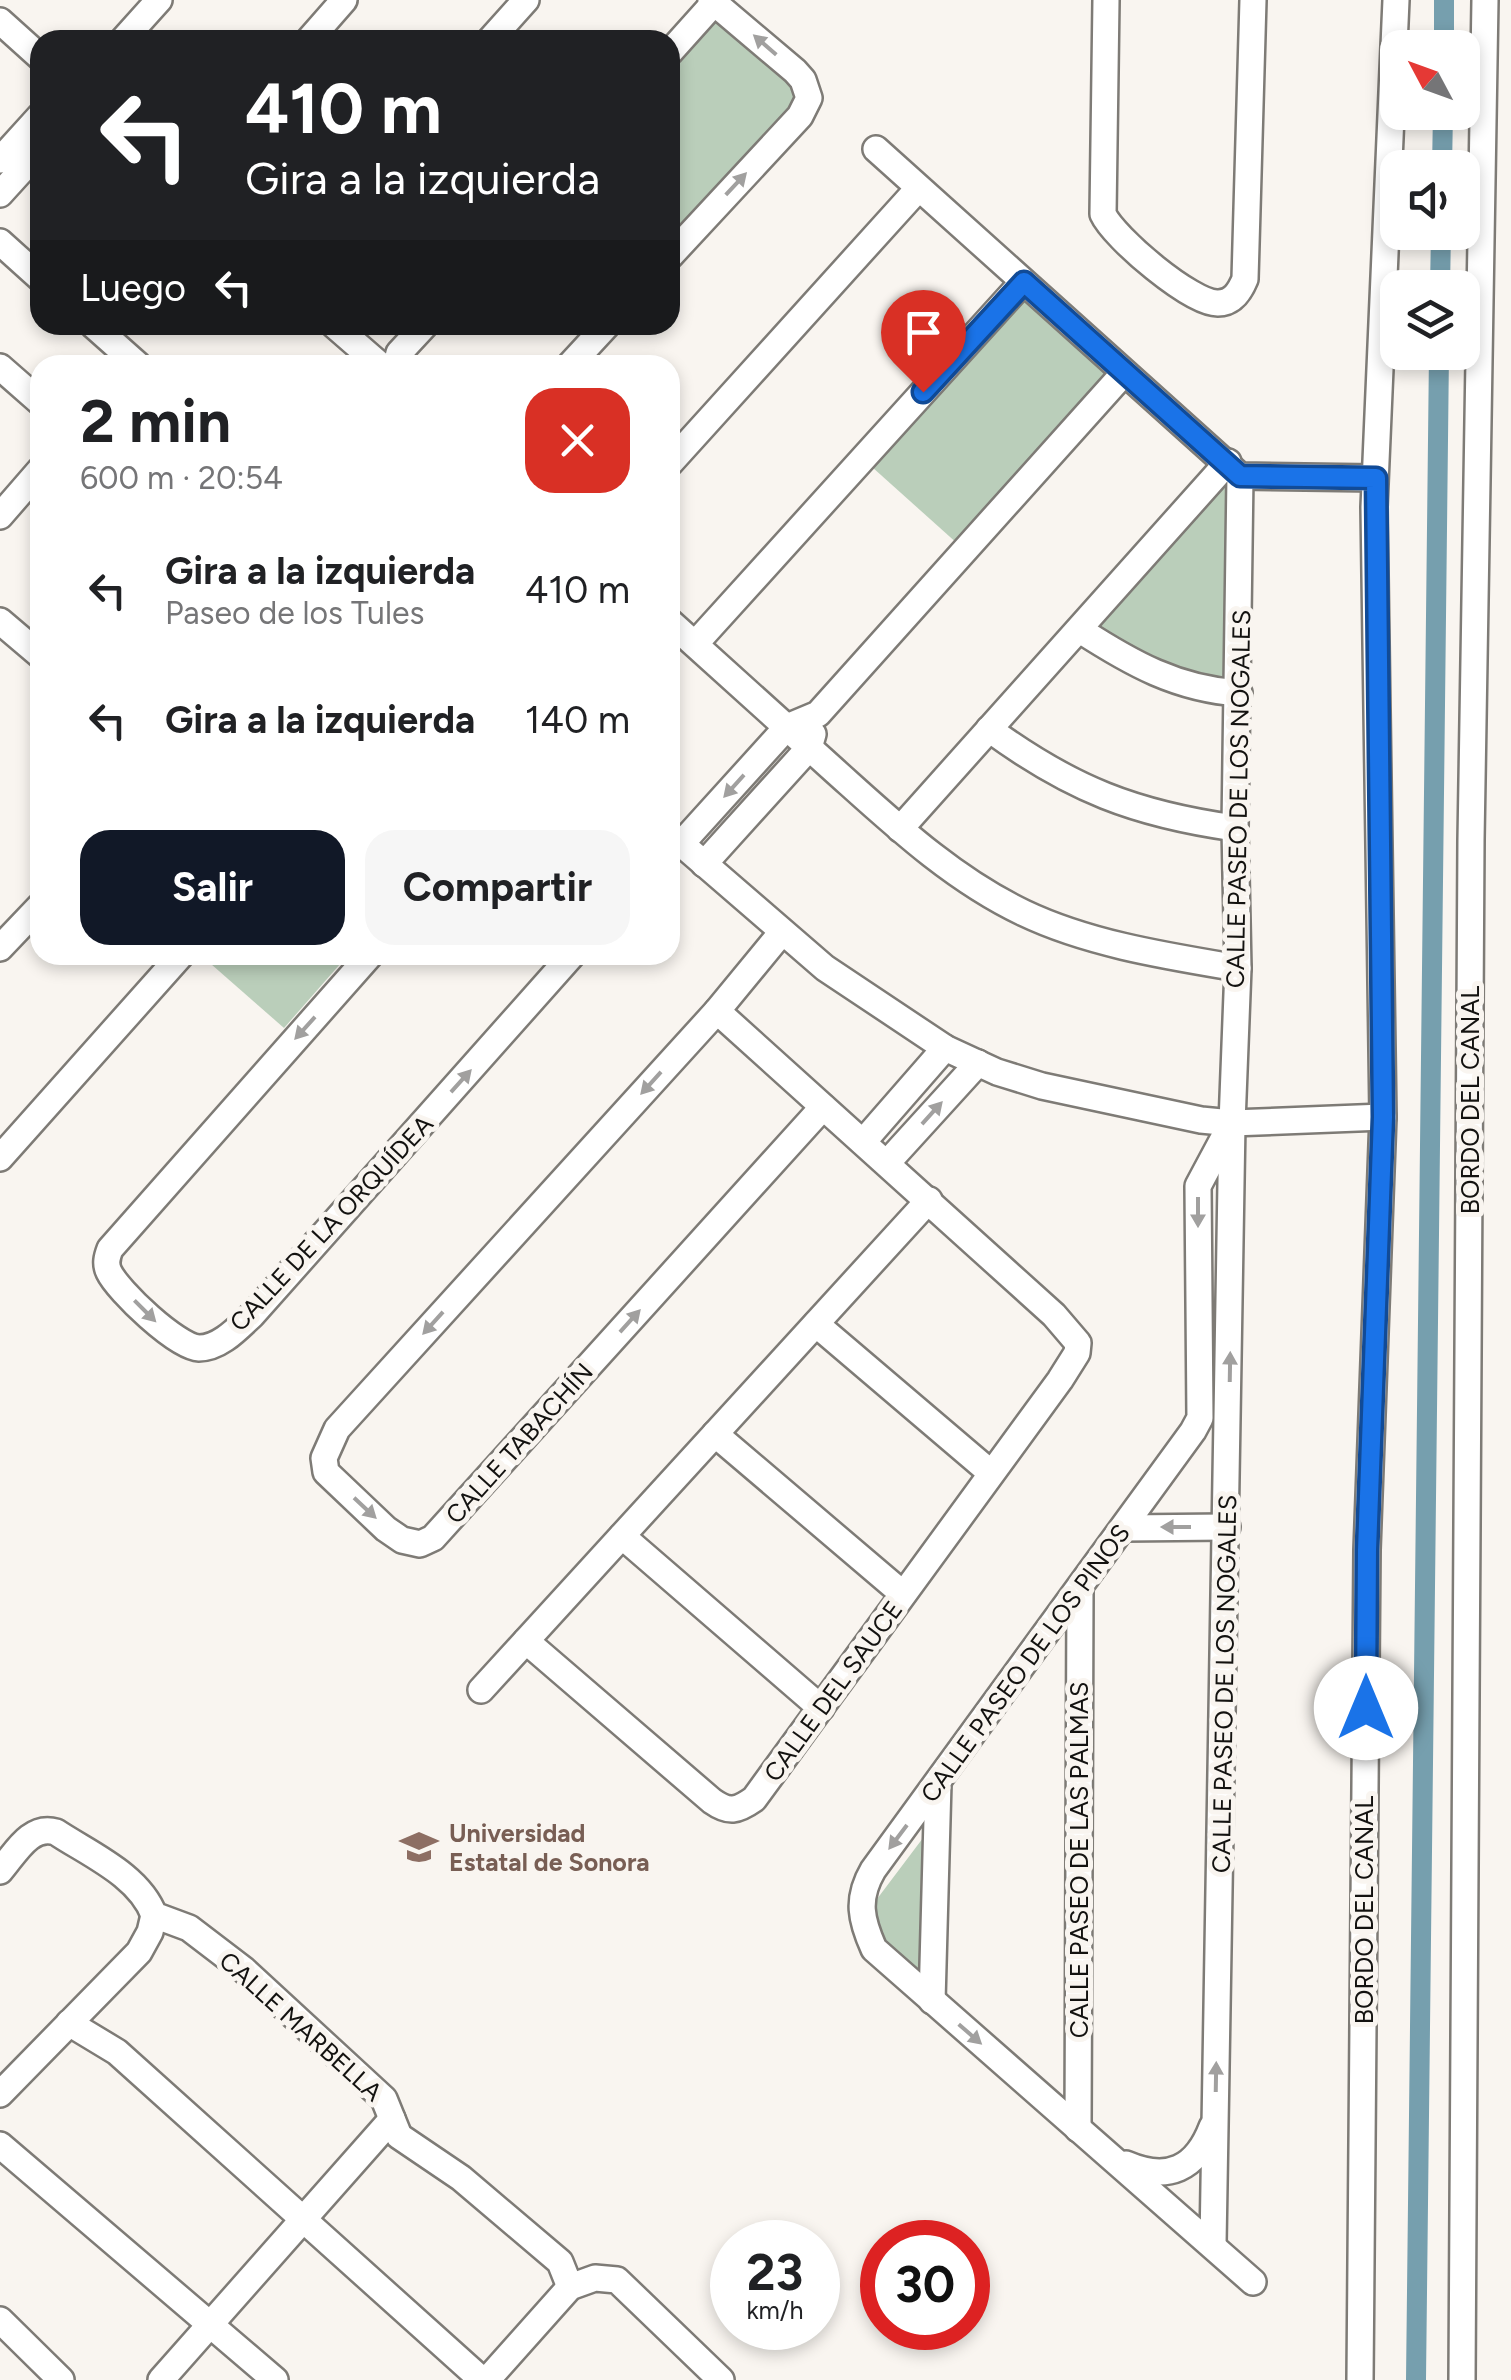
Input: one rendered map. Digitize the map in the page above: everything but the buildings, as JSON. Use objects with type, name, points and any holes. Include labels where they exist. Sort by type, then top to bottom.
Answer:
[{"type":"street","points":[[132,30],[159,0]]},
{"type":"street","points":[[318,30],[344,0]]},
{"type":"street","points":[[499,30],[526,0]]},
{"type":"street","points":[[1106,0],[1101,200],[1108,224],[1144,258],[1199,298],[1217,304],[1240,292],[1245,279],[1253,0]]},
{"type":"street","name":"BORDO DEL CANAL","points":[[1360,2380],[1367,1550],[1383,1117],[1376,478],[1396,0]]},
{"type":"street","name":"BORDO DEL CANAL","points":[[1462,2380],[1471,859],[1485,0]]},
{"type":"street","points":[[680,40],[713,1],[795,71],[810,98],[800,116],[680,245]]},
{"type":"street","points":[[0,21],[30,48]]},
{"type":"street","points":[[0,160],[30,127]]},
{"type":"street","points":[[876,149],[1234,469],[1376,478]]},
{"type":"street","points":[[0,194],[30,161]]},
{"type":"street","points":[[680,452],[918,190]]},
{"type":"street","points":[[0,242],[30,269]]},
{"type":"street","points":[[694,644],[1024,282]]},
{"type":"street","points":[[104,335],[127,355]]},
{"type":"street","points":[[348,335],[375,355]]},
{"type":"street","points":[[392,355],[413,335]]},
{"type":"street","points":[[579,355],[598,335]]},
{"type":"street","points":[[0,367],[30,393]]},
{"type":"street","points":[[680,835],[787,728],[818,714],[1124,373]]},
{"type":"street","points":[[900,828],[1080,630],[1234,469]]},
{"type":"street","name":"CALLE PASEO DE LOS NOGALES","points":[[1213,2244],[1238,968],[1234,828],[1239,693],[1234,469]]},
{"type":"street","points":[[0,516],[30,482]]},
{"type":"street","points":[[0,621],[30,646]]},
{"type":"street","points":[[1080,630],[1144,670],[1166,679],[1239,693]]},
{"type":"street","points":[[680,631],[900,828],[959,873],[1025,914],[1128,946],[1238,968]]},
{"type":"street","points":[[704,864],[810,748],[818,714]]},
{"type":"street","points":[[989,729],[1055,773],[1101,796],[1157,815],[1234,828]]},
{"type":"street","points":[[680,843],[825,968],[945,1048],[978,1064],[1042,1086],[1201,1120],[1232,1123],[1383,1117]]},
{"type":"street","points":[[0,948],[30,916]]},
{"type":"street","points":[[482,1690],[929,1200],[717,1011],[782,932]]},
{"type":"street","points":[[0,1158],[171,965]]},
{"type":"street","name":"CALLE DE LA ORQUÍDEA","points":[[361,965],[110,1249],[108,1270],[115,1280],[162,1328],[184,1344],[199,1348],[216,1344],[252,1315],[563,965]]},
{"type":"street","name":"CALLE TABACHÍN","points":[[717,1011],[337,1429],[324,1458],[326,1472],[386,1529],[402,1540],[420,1544],[433,1538],[823,1107]]},
{"type":"street","points":[[863,1142],[945,1048]]},
{"type":"street","points":[[887,1163],[978,1064]]},
{"type":"street","name":"CALLE PASEO DE LOS NOGALES","points":[[1200,1418],[1198,1186],[1232,1123]]},
{"type":"street","name":"CALLE DEL SAUCE","points":[[526,1641],[724,1809],[734,1811],[754,1799],[1071,1365],[1078,1343],[1054,1315],[929,1200]]},
{"type":"street","points":[[816,1324],[991,1474]]},
{"type":"street","points":[[1200,1418],[1229,1418]]},
{"type":"street","name":"CALLE PASEO DE LOS PINOS","points":[[932,2001],[874,1949],[861,1912],[861,1897],[873,1870],[1080,1590],[1200,1418]]},
{"type":"street","points":[[715,1434],[903,1594]]},
{"type":"street","points":[[1124,1528],[1227,1527]]},
{"type":"street","points":[[622,1536],[820,1708]]},
{"type":"street","name":"CALLE PASEO DE LAS PALMAS","points":[[1078,2129],[1080,1590]]},
{"type":"street","points":[[938,1783],[932,2001],[1253,2282]]},
{"type":"street","name":"CALLE MARBELLA","points":[[0,1871],[40,1830],[56,1832],[133,1883],[154,1915],[189,1928],[244,1970],[384,2099],[399,2136],[461,2178],[560,2262],[570,2287]]},
{"type":"street","points":[[0,2094],[139,1952],[154,1915]]},
{"type":"street","points":[[69,2024],[117,2052],[484,2380],[570,2287],[595,2278],[617,2280],[704,2375]]},
{"type":"street","points":[[1117,2160],[1149,2173],[1174,2170],[1193,2160],[1216,2116]]},
{"type":"street","points":[[161,2380],[392,2119]]},
{"type":"street","points":[[0,2145],[275,2380]]},
{"type":"street","points":[[0,2320],[61,2380]]},
{"type":"green space","points":[[716,15],[806,91],[680,233],[680,56]]},
{"type":"green space","points":[[1030,288],[1116,368],[959,545],[872,467]]},
{"type":"green space","points":[[1231,462],[1245,691],[1187,683],[1085,622]]},
{"type":"green space","points":[[212,965],[339,965],[284,1028]]},
{"type":"green space","points":[[926,1834],[921,1977],[886,1944],[875,1912],[877,1899]]},
{"type":"waterway","points":[[1444,0],[1444,30]]},
{"type":"waterway","points":[[1442,150],[1443,130]]},
{"type":"waterway","points":[[1440,270],[1441,250]]},
{"type":"waterway","points":[[1416,2380],[1439,370]]},
{"type":"place","name":"Universidad Estatal de Sonora","points":[[419,1847]]},
{"type":"route","points":[[923,392],[1024,282],[1240,476],[1376,478],[1383,1117],[1367,1550],[1366,1708]]}]
